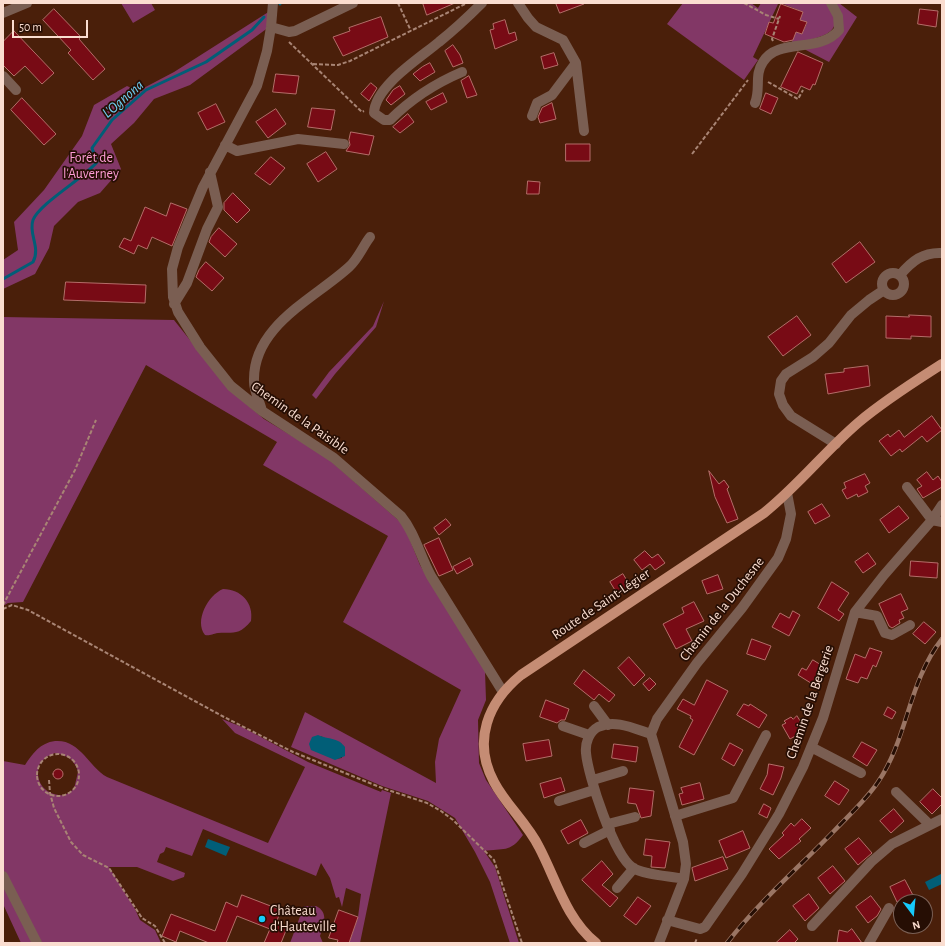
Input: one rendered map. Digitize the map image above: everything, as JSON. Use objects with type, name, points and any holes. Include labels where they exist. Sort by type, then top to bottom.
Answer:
[{"type":"main road","name":"Route de Saint-Légier","points":[[596,943],[575,921],[537,842],[499,790],[490,774],[484,747],[485,731],[493,706],[514,680],[758,517],[787,493],[858,422],[942,364]]},
{"type":"street","points":[[3,13],[27,3]]},
{"type":"street","name":"Chemin de la Paisible","points":[[273,3],[266,57],[257,86],[210,172],[174,260],[171,289],[176,308],[200,347],[224,377],[262,411],[334,458],[402,516],[407,523],[421,558],[431,576],[503,692]]},
{"type":"street","points":[[271,27],[289,32],[295,31],[353,3]]},
{"type":"street","points":[[462,72],[444,79],[401,109],[390,120],[384,120],[374,113],[374,109],[380,95],[399,73],[457,27],[482,3]]},
{"type":"street","points":[[518,3],[536,27],[563,40],[576,63],[584,131]]},
{"type":"street","points":[[755,103],[758,92],[757,76],[764,60],[777,50],[815,44],[836,34],[839,30],[840,21],[831,3]]},
{"type":"street","points":[[532,116],[537,103],[552,95],[576,63]]},
{"type":"street","points":[[3,76],[16,90]]},
{"type":"street","points":[[225,145],[237,151],[298,139],[344,144]]},
{"type":"street","points":[[176,308],[207,229],[218,207],[210,172]]},
{"type":"street","points":[[262,411],[254,387],[254,378],[260,354],[269,333],[351,266],[370,237]]},
{"type":"street","points":[[900,274],[916,258],[927,254],[942,253]]},
{"type":"street","points":[[888,274],[900,274],[905,284],[901,292],[890,295],[884,290],[882,282],[884,277],[888,274]]},
{"type":"street","points":[[836,444],[791,416],[783,405],[779,394],[781,381],[786,374],[813,357],[829,343],[851,315],[868,300],[884,290]]},
{"type":"street","points":[[907,487],[937,521]]},
{"type":"street","name":"Chemin de la Duchesne","points":[[651,734],[657,719],[778,558],[786,539],[791,514],[787,493]]},
{"type":"street","name":"Chemin de la Bergerie","points":[[667,920],[700,929],[705,927],[742,874],[779,814],[803,767],[823,718],[855,612],[937,521],[942,505]]},
{"type":"street","points":[[855,612],[877,616],[885,633],[892,635],[910,625]]},
{"type":"street","points":[[594,706],[608,725]]},
{"type":"street","points":[[659,943],[684,879],[685,857],[683,842],[651,734],[618,723],[598,727],[589,735],[586,753],[594,785],[609,827],[625,860],[634,868],[684,879]]},
{"type":"street","points":[[563,726],[589,735]]},
{"type":"street","points":[[675,816],[733,798],[766,735]]},
{"type":"street","points":[[811,747],[860,773]]},
{"type":"street","points":[[559,800],[622,771]]},
{"type":"street","points":[[896,792],[930,825]]},
{"type":"street","points":[[584,842],[609,827],[636,817]]},
{"type":"street","points":[[812,926],[842,892],[881,853],[892,844],[942,819]]},
{"type":"street","points":[[617,888],[634,868]]},
{"type":"street","points":[[3,876],[37,943]]},
{"type":"street","points":[[869,943],[889,908]]},
{"type":"path","points":[[398,3],[411,31]]},
{"type":"path","points":[[313,64],[338,65],[350,61],[468,3]]},
{"type":"path","points":[[744,3],[766,15],[780,17],[772,39],[777,50]]},
{"type":"path","points":[[289,41],[362,112],[374,109]]},
{"type":"path","points":[[692,154],[747,80],[757,76],[798,99],[803,90]]},
{"type":"path","points":[[3,606],[75,470],[96,420]]},
{"type":"path","points":[[3,609],[12,605],[28,610],[210,710],[293,752],[382,788],[427,803],[441,811],[453,820],[494,860],[522,943]]},
{"type":"path","points":[[55,754],[66,756],[77,767],[78,778],[76,785],[72,791],[65,795],[50,793],[38,780],[39,765],[46,757],[51,755],[55,754]]},
{"type":"path","points":[[49,780],[50,793],[60,824],[71,842],[83,855],[109,868],[142,918],[155,926],[166,943]]},
{"type":"green space","points":[[121,3],[151,3],[155,10],[133,23]]},
{"type":"green space","points":[[683,3],[751,3],[758,8],[761,3],[778,4],[753,57],[758,60],[744,80],[667,24]]},
{"type":"green space","points":[[781,3],[827,3],[833,14],[835,22],[832,29],[827,34],[819,37],[791,44],[796,32],[802,34],[807,23],[800,20],[803,12]]},
{"type":"green space","points":[[835,3],[839,3],[857,17],[829,62],[804,49],[838,35]]},
{"type":"green space","name":"Forêt de l'Auverney","points":[[270,11],[269,27],[190,85],[154,99],[134,123],[111,144],[121,169],[100,193],[78,202],[54,226],[49,248],[35,274],[3,289],[3,260],[18,250],[14,222],[44,190],[82,136],[94,105],[127,86],[138,91],[174,72]]},
{"type":"green space","points":[[384,301],[376,327],[335,374],[316,399],[312,395],[329,372],[373,326]]},
{"type":"green space","points":[[3,317],[174,320],[229,389],[264,419],[325,456],[404,525],[420,565],[485,671],[486,700],[478,720],[479,763],[486,780],[523,835],[514,845],[506,849],[484,851],[495,867],[519,943],[510,943],[490,882],[475,852],[455,818],[428,801],[382,786],[291,747],[305,712],[436,783],[435,762],[439,739],[461,690],[343,622],[388,536],[263,465],[277,442],[146,365],[23,602],[8,603],[3,606]],"holes":[[[321,736],[342,744],[342,758],[335,759],[331,757]]]},
{"type":"green space","points":[[223,589],[235,591],[245,598],[250,608],[251,621],[247,626],[239,631],[205,635],[201,623],[204,609],[212,597]]},
{"type":"green space","points":[[222,719],[242,727],[308,762],[381,792],[382,790],[391,793],[360,943],[349,943],[358,917],[361,894],[346,888],[342,907],[339,897],[336,898],[330,878],[321,863],[316,876],[203,829],[192,856],[166,847],[164,852],[160,854],[157,862],[185,873],[184,877],[173,881],[137,867],[109,867],[135,909],[140,920],[155,930],[161,943],[40,943],[32,930],[3,870],[3,761],[25,765],[34,753],[45,744],[55,741],[71,744],[107,777],[268,843],[305,767],[235,733]],"holes":[[[55,753],[73,761],[78,772],[74,789],[65,795],[53,794],[43,788],[38,778],[39,765],[46,757]]]},
{"type":"green space","points":[[3,881],[34,943],[21,943],[3,904]]},
{"type":"green space","points":[[304,906],[316,906],[323,912],[324,924],[320,936],[323,943],[290,943]]},
{"type":"water","points":[[318,735],[340,742],[345,747],[345,756],[335,760],[311,750],[309,744],[312,737]]},
{"type":"water","points":[[208,839],[230,847],[226,856],[205,847]]},
{"type":"water","points":[[941,874],[942,884],[929,890],[925,882]]},
{"type":"building","points":[[423,3],[455,3],[427,15]]},
{"type":"building","points":[[556,3],[584,3],[584,4],[560,13]]},
{"type":"building","points":[[781,4],[803,12],[800,20],[807,22],[802,34],[796,32],[793,40],[784,42],[765,34],[769,22],[773,23]]},
{"type":"building","points":[[54,9],[81,37],[79,39],[105,69],[93,80],[68,53],[71,50],[43,20]]},
{"type":"building","points":[[920,9],[938,11],[936,27],[918,24]]},
{"type":"building","points":[[381,17],[388,37],[343,56],[333,37],[350,31],[349,28]]},
{"type":"building","points":[[505,20],[509,34],[515,32],[517,40],[495,49],[490,30],[494,29],[493,24]]},
{"type":"building","points":[[14,31],[54,73],[42,84],[25,66],[14,76],[3,65],[3,42]]},
{"type":"building","points":[[453,45],[460,55],[463,63],[453,67],[445,51]]},
{"type":"building","points":[[798,52],[823,63],[815,85],[813,84],[810,90],[801,86],[797,94],[781,87]]},
{"type":"building","points":[[554,53],[558,65],[544,69],[541,57]]},
{"type":"building","points":[[430,63],[435,72],[420,81],[413,74]]},
{"type":"building","points":[[276,74],[299,76],[296,94],[273,92]]},
{"type":"building","points":[[469,76],[477,95],[467,98],[461,81]]},
{"type":"building","points":[[371,83],[377,88],[369,101],[361,94]]},
{"type":"building","points":[[400,86],[405,94],[391,105],[386,100],[393,90]]},
{"type":"building","points":[[443,93],[447,102],[431,110],[426,102]]},
{"type":"building","points":[[766,93],[778,98],[771,114],[760,109]]},
{"type":"building","points":[[22,98],[56,134],[44,145],[11,110]]},
{"type":"building","points":[[552,103],[556,119],[540,123],[538,117],[542,108]]},
{"type":"building","points":[[216,104],[225,122],[207,130],[198,113]]},
{"type":"building","points":[[312,108],[335,110],[331,130],[308,127]]},
{"type":"building","points":[[276,109],[286,124],[268,138],[256,122]]},
{"type":"building","points":[[408,114],[414,122],[400,133],[393,127]]},
{"type":"building","points":[[351,132],[374,136],[369,155],[346,151],[350,145],[349,140]]},
{"type":"building","points":[[566,144],[590,144],[590,161],[566,161]]},
{"type":"building","points":[[326,152],[337,169],[318,182],[307,164]]},
{"type":"building","points":[[271,157],[285,168],[270,185],[255,174]]},
{"type":"building","points":[[528,181],[540,182],[539,194],[527,194]]},
{"type":"building","points":[[233,193],[250,210],[237,223],[224,210],[224,203]]},
{"type":"building","points":[[171,203],[187,209],[172,246],[152,237],[147,249],[138,245],[134,254],[119,247],[124,238],[131,241],[145,207],[166,216]]},
{"type":"building","points":[[219,228],[237,244],[225,257],[209,242],[211,237]]},
{"type":"building","points":[[860,242],[875,262],[846,283],[832,264]]},
{"type":"building","points":[[206,262],[224,278],[212,291],[196,277],[199,270]]},
{"type":"building","points":[[66,282],[146,285],[145,303],[64,300]]},
{"type":"building","points":[[909,315],[931,316],[931,337],[911,336],[911,339],[886,338],[886,316],[909,317]]},
{"type":"building","points":[[797,316],[811,335],[783,356],[768,337]]},
{"type":"building","points":[[868,366],[870,386],[828,394],[825,374],[844,372],[844,369]]},
{"type":"building","points":[[932,416],[942,430],[927,442],[922,436],[902,452],[900,449],[891,456],[879,441],[888,434],[890,437],[899,430],[904,437]]},
{"type":"building","points":[[709,471],[719,484],[724,480],[729,487],[727,489],[738,519],[727,523],[715,497]]},
{"type":"building","points":[[927,472],[933,480],[938,476],[942,482],[942,487],[923,498],[917,489],[922,486],[917,480]]},
{"type":"building","points":[[865,474],[870,483],[865,486],[868,492],[858,497],[857,494],[847,499],[842,490],[846,488],[844,483]]},
{"type":"building","points":[[822,504],[830,516],[815,524],[808,512]]},
{"type":"building","points":[[899,506],[909,518],[889,533],[880,520]]},
{"type":"building","points":[[446,519],[451,525],[439,535],[434,528]]},
{"type":"building","points":[[439,538],[453,570],[439,576],[424,545]]},
{"type":"building","points":[[645,551],[652,558],[658,554],[665,563],[655,570],[650,564],[642,570],[634,560]]},
{"type":"building","points":[[868,553],[876,564],[863,573],[855,562]]},
{"type":"building","points":[[470,558],[473,565],[457,574],[453,567]]},
{"type":"building","points":[[911,561],[938,563],[937,578],[910,576]]},
{"type":"building","points":[[623,574],[631,587],[618,595],[610,582]]},
{"type":"building","points":[[718,575],[723,589],[707,594],[702,581]]},
{"type":"building","points":[[832,582],[849,593],[838,610],[844,614],[839,621],[818,608]]},
{"type":"building","points":[[901,594],[908,609],[901,612],[904,618],[899,620],[900,623],[892,628],[889,626],[879,604]]},
{"type":"building","points":[[694,602],[704,621],[686,629],[692,641],[676,649],[663,624],[684,613],[682,608]]},
{"type":"building","points":[[793,611],[800,615],[789,636],[772,627],[780,613],[789,618]]},
{"type":"building","points":[[924,622],[936,632],[925,644],[913,634]]},
{"type":"building","points":[[752,639],[771,646],[765,660],[747,654]]},
{"type":"building","points":[[870,648],[882,652],[876,667],[873,665],[867,679],[861,677],[858,683],[846,679],[855,654],[865,658]]},
{"type":"building","points":[[629,657],[645,675],[634,686],[618,668]]},
{"type":"building","points":[[813,660],[826,668],[814,685],[798,675],[802,668],[806,670]]},
{"type":"building","points":[[584,670],[615,695],[609,702],[599,694],[594,700],[574,684]]},
{"type":"building","points":[[650,678],[656,684],[649,691],[643,684]]},
{"type":"building","points":[[707,680],[728,691],[694,755],[679,747],[693,720],[690,718],[691,716],[677,709],[683,699],[694,705]]},
{"type":"building","points":[[546,700],[569,709],[565,720],[561,720],[557,723],[540,717]]},
{"type":"building","points":[[744,704],[749,706],[750,704],[767,715],[759,728],[737,715]]},
{"type":"building","points":[[888,707],[896,712],[892,719],[884,715]]},
{"type":"building","points":[[797,716],[806,730],[790,739],[782,725],[786,723],[784,721],[791,717],[793,719]]},
{"type":"building","points":[[549,740],[552,756],[526,761],[523,744]]},
{"type":"building","points":[[862,742],[877,750],[867,766],[853,757]]},
{"type":"building","points":[[730,743],[743,750],[734,766],[722,759]]},
{"type":"building","points":[[614,744],[638,747],[636,762],[612,758]]},
{"type":"building","points":[[769,764],[784,767],[781,778],[773,795],[760,789],[767,775]]},
{"type":"building","points":[[56,769],[60,769],[63,774],[60,779],[56,779],[53,776],[53,772]]},
{"type":"building","points":[[561,778],[565,791],[544,798],[540,784]]},
{"type":"building","points":[[835,781],[849,790],[839,805],[825,796]]},
{"type":"building","points":[[700,783],[704,799],[682,805],[679,794],[683,793],[681,788]]},
{"type":"building","points":[[630,788],[654,791],[651,816],[641,818],[636,804],[628,803]]},
{"type":"building","points":[[933,789],[942,798],[942,804],[932,814],[920,802]]},
{"type":"building","points":[[764,804],[771,808],[767,818],[759,814]]},
{"type":"building","points":[[894,809],[904,821],[891,833],[880,821]]},
{"type":"building","points":[[802,819],[811,828],[799,839],[801,841],[779,859],[769,849],[784,835],[782,833],[791,823],[794,826]]},
{"type":"building","points":[[581,820],[588,833],[568,844],[561,831]]},
{"type":"building","points":[[743,831],[750,848],[726,858],[719,841]]},
{"type":"building","points":[[859,838],[872,853],[858,865],[845,849]]},
{"type":"building","points":[[646,839],[670,842],[665,868],[651,867],[652,856],[644,855]]},
{"type":"building","points":[[723,857],[728,869],[695,881],[692,868]]},
{"type":"building","points":[[602,861],[613,874],[602,885],[618,898],[610,907],[582,880]]},
{"type":"building","points":[[833,866],[845,881],[830,894],[818,878]]},
{"type":"building","points":[[905,880],[912,894],[893,894],[890,887]]},
{"type":"building","points":[[809,894],[819,908],[805,921],[793,906]]},
{"type":"building","name":"Château d'Hauteville","points":[[242,895],[281,910],[276,923],[287,928],[281,943],[264,943],[270,929],[237,916],[226,943],[209,943],[180,931],[176,942],[162,936],[171,914],[215,931],[226,902],[237,907]]},
{"type":"building","points":[[871,896],[881,909],[877,916],[868,923],[856,907]]},
{"type":"building","points":[[638,897],[651,906],[636,925],[624,916]]},
{"type":"building","points":[[339,910],[358,917],[349,943],[337,943],[338,940],[329,938]]},
{"type":"building","points":[[852,929],[862,943],[837,943],[839,930],[847,932]]},
{"type":"building","points":[[790,930],[798,939],[794,943],[776,943]]},
{"type":"waterway","name":"L'Ognona","points":[[3,279],[33,262],[36,251],[32,230],[33,220],[44,206],[91,169],[97,162],[92,148],[112,120],[146,90],[206,62],[252,30],[264,17]]},
{"type":"railway","points":[[727,943],[765,900],[857,807],[878,782],[896,747],[922,673],[942,639]]},
{"type":"place","name":"Château d'Hauteville","points":[[262,919]]}]
